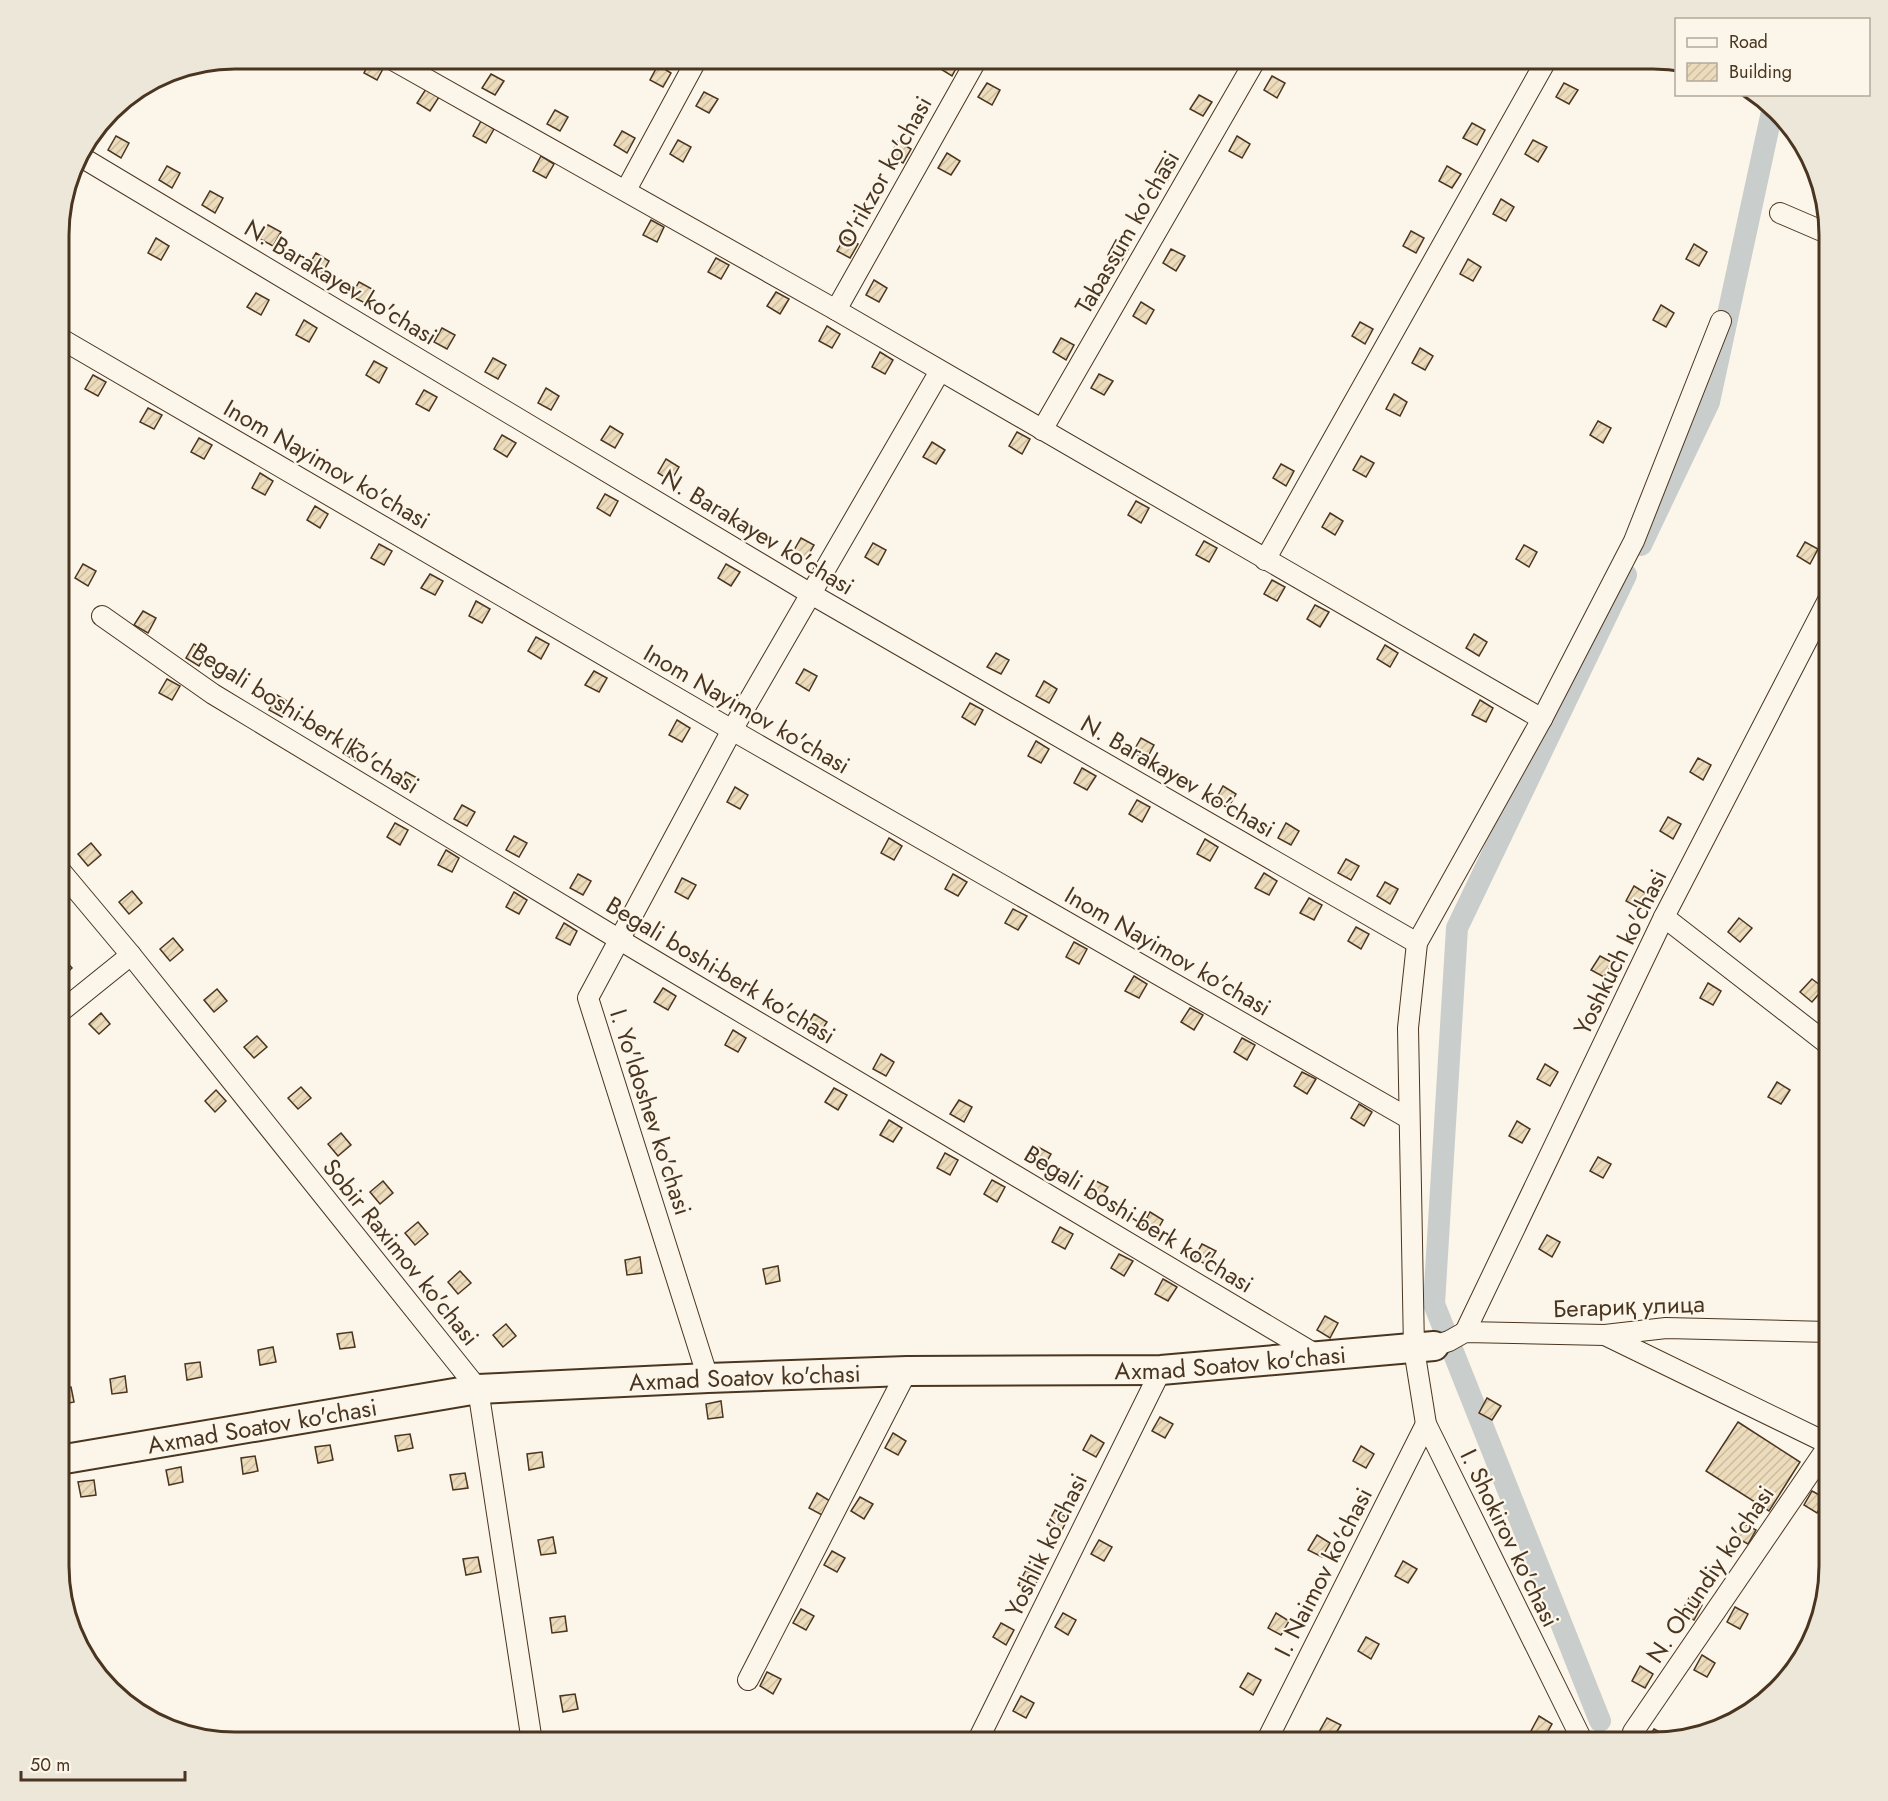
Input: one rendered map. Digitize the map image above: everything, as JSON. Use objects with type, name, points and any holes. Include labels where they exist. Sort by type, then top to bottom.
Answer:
[{"type":"street","points":[[423,69],[626,190],[1542,719]]},
{"type":"street","points":[[626,190],[692,69]]},
{"type":"street","name":"O'rikzor ko'chasi","points":[[836,310],[971,69]]},
{"type":"street","name":"Tabassum ko'chasi","points":[[1042,430],[1250,69]]},
{"type":"street","points":[[1265,560],[1541,69]]},
{"type":"street","name":"N. Barakayev ko'chasi","points":[[87,160],[811,594],[1417,943]]},
{"type":"street","points":[[1780,213],[1819,230]]},
{"type":"street","points":[[1417,943],[1542,719],[1634,541],[1721,321]]},
{"type":"street","name":"Inom Nayimov ko'chasi","points":[[69,343],[732,730],[1408,1118]]},
{"type":"street","name":"I. Yo'ldoshev ko'chasi","points":[[708,1378],[588,998],[732,730],[940,372]]},
{"type":"street","name":"Begali boshi-berk ko'chasi","points":[[102,616],[213,694],[620,940],[1321,1357]]},
{"type":"street","name":"Yoshkuch ko'chasi","points":[[1441,1342],[1819,617]]},
{"type":"street","name":"Sobir Raximov ko'chasi","points":[[69,881],[131,955],[478,1389],[530,1732]]},
{"type":"street","points":[[1664,917],[1819,1037]]},
{"type":"street","name":"I. Shokirov ko'chasi","points":[[1417,943],[1408,1028],[1408,1118],[1441,1342],[1426,1424],[1573,1732]]},
{"type":"street","points":[[69,1005],[131,955]]},
{"type":"street","name":"Бегариқ улица","points":[[1441,1342],[1605,1335],[1666,1328],[1819,1332]]},
{"type":"street","points":[[1605,1335],[1819,1440]]},
{"type":"street","name":"Axmad Soatov ko'chasi","points":[[69,1458],[478,1389],[906,1371],[1161,1370],[1321,1357],[1441,1342]]},
{"type":"street","name":"Yoshlik ko'chasi","points":[[982,1732],[1161,1370]]},
{"type":"street","points":[[748,1680],[906,1371]]},
{"type":"street","name":"I. Naimov ko'chasi","points":[[1271,1732],[1426,1424]]},
{"type":"street","name":"N. Ohundiy ko'chasi","points":[[1633,1732],[1819,1460]]},
{"type":"building","points":[[366,69],[383,69],[377,80],[364,73]]},
{"type":"building","points":[[656,69],[664,69],[671,73],[663,87],[650,80]]},
{"type":"building","points":[[941,69],[956,69],[952,76]]},
{"type":"building","points":[[491,74],[504,81],[495,95],[482,88]]},
{"type":"building","points":[[1272,76],[1285,83],[1277,98],[1264,90]]},
{"type":"building","points":[[987,83],[1000,90],[992,105],[978,97]]},
{"type":"building","points":[[1564,83],[1578,90],[1569,104],[1556,97]]},
{"type":"building","points":[[426,89],[439,97],[430,111],[417,103]]},
{"type":"building","points":[[704,92],[718,99],[709,113],[696,106]]},
{"type":"building","points":[[1199,95],[1212,102],[1203,116],[1190,109]]},
{"type":"building","points":[[555,110],[568,117],[560,131],[547,124]]},
{"type":"building","points":[[481,121],[494,129],[486,143],[473,136]]},
{"type":"building","points":[[1472,123],[1485,130],[1477,145],[1463,138]]},
{"type":"building","points":[[622,131],[635,138],[627,153],[614,145]]},
{"type":"building","points":[[116,136],[129,143],[121,158],[108,150]]},
{"type":"building","points":[[1237,136],[1250,144],[1242,158],[1229,151]]},
{"type":"building","points":[[678,140],[691,147],[683,162],[670,154]]},
{"type":"building","points":[[1533,140],[1547,147],[1538,162],[1525,154]]},
{"type":"building","points":[[898,141],[911,149],[903,163],[890,156]]},
{"type":"building","points":[[947,153],[960,161],[951,175],[938,168]]},
{"type":"building","points":[[541,156],[554,164],[546,178],[533,171]]},
{"type":"building","points":[[1163,158],[1176,165],[1168,180],[1155,172]]},
{"type":"building","points":[[167,166],[180,173],[172,188],[159,180]]},
{"type":"building","points":[[1447,166],[1461,174],[1452,188],[1439,181]]},
{"type":"building","points":[[210,191],[223,198],[215,213],[202,205]]},
{"type":"building","points":[[1501,199],[1514,207],[1506,221],[1493,214]]},
{"type":"building","points":[[651,220],[664,227],[657,242],[643,235]]},
{"type":"building","points":[[268,225],[281,232],[273,246],[260,239]]},
{"type":"building","points":[[1411,231],[1424,238],[1416,253],[1403,246]]},
{"type":"building","points":[[845,237],[858,244],[850,258],[837,251]]},
{"type":"building","points":[[156,238],[169,246],[161,260],[148,253]]},
{"type":"building","points":[[1116,240],[1129,248],[1121,262],[1108,255]]},
{"type":"building","points":[[1694,244],[1707,252],[1699,266],[1686,259]]},
{"type":"building","points":[[1171,249],[1185,256],[1176,271],[1163,263]]},
{"type":"building","points":[[316,253],[329,261],[321,275],[307,268]]},
{"type":"building","points":[[716,258],[729,265],[721,279],[708,272]]},
{"type":"building","points":[[1468,259],[1481,267],[1473,281],[1460,274]]},
{"type":"building","points":[[874,280],[887,288],[879,302],[866,295]]},
{"type":"building","points":[[359,282],[372,289],[365,303],[351,296]]},
{"type":"building","points":[[776,292],[789,299],[780,314],[767,306]]},
{"type":"building","points":[[256,293],[269,300],[261,315],[247,307]]},
{"type":"building","points":[[1141,302],[1154,310],[1146,324],[1133,316]]},
{"type":"building","points":[[1661,305],[1674,313],[1666,327],[1653,320]]},
{"type":"building","points":[[304,320],[317,328],[309,342],[296,335]]},
{"type":"building","points":[[1360,322],[1373,329],[1365,344],[1352,336]]},
{"type":"building","points":[[827,326],[840,334],[832,348],[819,341]]},
{"type":"building","points":[[442,328],[455,335],[447,349],[434,342]]},
{"type":"building","points":[[1061,338],[1074,345],[1066,360],[1053,352]]},
{"type":"building","points":[[1420,348],[1433,356],[1425,370],[1412,363]]},
{"type":"building","points":[[880,352],[893,360],[885,374],[872,367]]},
{"type":"building","points":[[493,358],[506,365],[498,379],[485,372]]},
{"type":"building","points":[[374,361],[387,368],[379,383],[366,375]]},
{"type":"building","points":[[1099,374],[1113,381],[1104,395],[1091,388]]},
{"type":"building","points":[[93,375],[106,382],[98,396],[85,389]]},
{"type":"building","points":[[546,388],[559,396],[551,410],[538,403]]},
{"type":"building","points":[[424,390],[437,397],[429,411],[416,404]]},
{"type":"building","points":[[1394,394],[1407,402],[1400,416],[1386,409]]},
{"type":"building","points":[[148,408],[162,415],[154,429],[140,422]]},
{"type":"building","points":[[1598,421],[1611,428],[1603,443],[1590,435]]},
{"type":"building","points":[[610,426],[623,434],[615,448],[601,440]]},
{"type":"building","points":[[1017,432],[1030,439],[1022,454],[1009,446]]},
{"type":"building","points":[[502,435],[516,443],[507,457],[494,449]]},
{"type":"building","points":[[199,438],[212,445],[204,459],[191,452]]},
{"type":"building","points":[[932,442],[945,450],[936,464],[923,457]]},
{"type":"building","points":[[1361,456],[1374,463],[1366,477],[1353,470]]},
{"type":"building","points":[[666,459],[679,467],[671,481],[658,473]]},
{"type":"building","points":[[1281,464],[1294,471],[1286,486],[1273,478]]},
{"type":"building","points":[[260,473],[273,481],[265,495],[252,488]]},
{"type":"building","points":[[605,494],[618,501],[610,516],[597,508]]},
{"type":"building","points":[[1136,501],[1149,508],[1141,523],[1128,515]]},
{"type":"building","points":[[315,506],[328,514],[320,528],[307,520]]},
{"type":"building","points":[[1330,513],[1343,521],[1335,535],[1322,527]]},
{"type":"building","points":[[801,538],[814,545],[806,559],[793,552]]},
{"type":"building","points":[[1204,541],[1217,548],[1209,562],[1196,555]]},
{"type":"building","points":[[1805,542],[1818,549],[1810,564],[1797,556]]},
{"type":"building","points":[[873,543],[886,550],[878,565],[865,557]]},
{"type":"building","points":[[379,544],[392,551],[384,565],[371,558]]},
{"type":"building","points":[[1524,545],[1537,552],[1529,567],[1516,559]]},
{"type":"building","points":[[83,564],[96,571],[88,586],[75,578]]},
{"type":"building","points":[[726,564],[740,572],[731,586],[718,578]]},
{"type":"building","points":[[430,574],[443,581],[435,595],[421,588]]},
{"type":"building","points":[[1272,580],[1285,587],[1277,601],[1264,594]]},
{"type":"building","points":[[476,601],[490,609],[482,623],[469,616]]},
{"type":"building","points":[[1315,605],[1329,612],[1320,627],[1307,619]]},
{"type":"building","points":[[143,611],[156,618],[148,633],[134,625]]},
{"type":"building","points":[[1474,634],[1487,642],[1479,656],[1466,648]]},
{"type":"building","points":[[536,637],[549,644],[541,659],[528,651]]},
{"type":"building","points":[[194,644],[207,651],[199,666],[186,658]]},
{"type":"building","points":[[1385,645],[1398,653],[1390,667],[1377,659]]},
{"type":"building","points":[[996,653],[1009,660],[1001,674],[987,667]]},
{"type":"building","points":[[804,669],[817,676],[809,691],[796,683]]},
{"type":"building","points":[[594,671],[607,678],[599,692],[585,685]]},
{"type":"building","points":[[167,679],[180,686],[172,700],[159,693]]},
{"type":"building","points":[[1044,681],[1057,689],[1049,703],[1036,696]]},
{"type":"building","points":[[277,695],[290,703],[282,717],[269,710]]},
{"type":"building","points":[[1480,700],[1493,708],[1486,722],[1472,715]]},
{"type":"building","points":[[970,703],[983,710],[975,725],[962,717]]},
{"type":"building","points":[[677,720],[690,728],[682,742],[669,735]]},
{"type":"building","points":[[1141,738],[1154,745],[1146,760],[1133,752]]},
{"type":"building","points":[[351,739],[364,746],[356,761],[343,753]]},
{"type":"building","points":[[1036,741],[1049,749],[1041,763],[1028,756]]},
{"type":"building","points":[[1698,758],[1711,765],[1703,780],[1690,772]]},
{"type":"building","points":[[1082,768],[1096,776],[1087,790],[1074,783]]},
{"type":"building","points":[[406,772],[419,779],[411,793],[398,786]]},
{"type":"building","points":[[1223,786],[1236,794],[1228,808],[1215,801]]},
{"type":"building","points":[[735,787],[748,795],[740,809],[727,802]]},
{"type":"building","points":[[1137,800],[1150,807],[1142,822],[1129,814]]},
{"type":"building","points":[[462,805],[475,812],[467,826],[454,819]]},
{"type":"building","points":[[1668,817],[1681,824],[1673,839],[1660,831]]},
{"type":"building","points":[[395,823],[408,830],[400,845],[387,837]]},
{"type":"building","points":[[1286,823],[1299,831],[1291,845],[1278,838]]},
{"type":"building","points":[[514,836],[527,843],[519,857],[506,850]]},
{"type":"building","points":[[889,838],[902,846],[894,860],[881,853]]},
{"type":"building","points":[[1205,839],[1218,847],[1210,861],[1197,854]]},
{"type":"building","points":[[91,843],[101,855],[88,866],[78,854]]},
{"type":"building","points":[[446,850],[459,858],[452,872],[438,865]]},
{"type":"building","points":[[1346,859],[1359,866],[1351,880],[1338,873]]},
{"type":"building","points":[[1264,873],[1277,881],[1269,895],[1255,888]]},
{"type":"building","points":[[578,874],[591,881],[583,895],[570,888]]},
{"type":"building","points":[[953,874],[967,882],[958,896],[945,889]]},
{"type":"building","points":[[682,878],[696,885],[688,899],[675,892]]},
{"type":"building","points":[[1385,882],[1398,889],[1390,904],[1377,896]]},
{"type":"building","points":[[1634,886],[1647,894],[1639,908],[1626,901]]},
{"type":"building","points":[[132,891],[142,903],[129,914],[119,902]]},
{"type":"building","points":[[514,892],[527,900],[519,914],[506,907]]},
{"type":"building","points":[[1309,898],[1322,905],[1314,920],[1300,913]]},
{"type":"building","points":[[1013,909],[1027,916],[1018,930],[1005,923]]},
{"type":"building","points":[[1739,918],[1752,928],[1740,942],[1728,932]]},
{"type":"building","points":[[564,923],[577,931],[570,945],[556,938]]},
{"type":"building","points":[[1356,927],[1369,934],[1361,949],[1348,941]]},
{"type":"building","points":[[173,938],[183,950],[170,961],[160,949]]},
{"type":"building","points":[[1074,942],[1087,949],[1079,964],[1066,957]]},
{"type":"building","points":[[1600,956],[1613,963],[1604,977],[1591,970]]},
{"type":"building","points":[[1134,976],[1147,984],[1139,998],[1125,991]]},
{"type":"building","points":[[1812,979],[1819,984],[1819,994],[1812,1002],[1800,992]]},
{"type":"building","points":[[1708,983],[1721,991],[1713,1005],[1700,998]]},
{"type":"building","points":[[663,988],[676,996],[668,1010],[654,1002]]},
{"type":"building","points":[[217,989],[227,1001],[214,1012],[204,1000]]},
{"type":"building","points":[[1190,1008],[1203,1015],[1194,1030],[1181,1022]]},
{"type":"building","points":[[101,1013],[110,1024],[99,1034],[89,1024]]},
{"type":"building","points":[[814,1014],[827,1022],[818,1036],[805,1029]]},
{"type":"building","points":[[733,1030],[746,1038],[738,1052],[725,1045]]},
{"type":"building","points":[[257,1036],[267,1047],[254,1058],[244,1047]]},
{"type":"building","points":[[1242,1038],[1255,1045],[1247,1060],[1234,1052]]},
{"type":"building","points":[[881,1054],[894,1062],[886,1076],[873,1069]]},
{"type":"building","points":[[1545,1064],[1558,1072],[1550,1086],[1537,1079]]},
{"type":"building","points":[[1302,1072],[1316,1079],[1307,1094],[1294,1086]]},
{"type":"building","points":[[1777,1082],[1790,1090],[1781,1104],[1768,1097]]},
{"type":"building","points":[[301,1087],[311,1098],[298,1109],[288,1098]]},
{"type":"building","points":[[834,1088],[847,1095],[838,1110],[825,1102]]},
{"type":"building","points":[[216,1090],[226,1101],[215,1112],[205,1101]]},
{"type":"building","points":[[959,1100],[972,1107],[964,1122],[950,1114]]},
{"type":"building","points":[[1359,1104],[1372,1112],[1364,1126],[1351,1118]]},
{"type":"building","points":[[889,1120],[902,1128],[893,1142],[880,1135]]},
{"type":"building","points":[[1517,1121],[1530,1129],[1522,1143],[1509,1136]]},
{"type":"building","points":[[341,1133],[351,1145],[338,1156],[328,1144]]},
{"type":"building","points":[[1038,1147],[1051,1154],[1043,1168],[1030,1161]]},
{"type":"building","points":[[945,1153],[958,1160],[950,1175],[937,1168]]},
{"type":"building","points":[[1598,1157],[1611,1164],[1603,1178],[1590,1171]]},
{"type":"building","points":[[992,1180],[1005,1187],[997,1202],[984,1194]]},
{"type":"building","points":[[1094,1180],[1108,1187],[1099,1201],[1086,1194]]},
{"type":"building","points":[[383,1181],[393,1193],[380,1204],[370,1192]]},
{"type":"building","points":[[1150,1212],[1163,1220],[1155,1234],[1142,1227]]},
{"type":"building","points":[[418,1222],[428,1234],[415,1245],[405,1233]]},
{"type":"building","points":[[1060,1227],[1073,1234],[1065,1249],[1052,1242]]},
{"type":"building","points":[[1547,1235],[1560,1242],[1552,1257],[1539,1249]]},
{"type":"building","points":[[1202,1244],[1216,1251],[1207,1265],[1194,1258]]},
{"type":"building","points":[[1119,1254],[1133,1261],[1124,1276],[1111,1268]]},
{"type":"building","points":[[640,1257],[642,1273],[627,1275],[625,1260]]},
{"type":"building","points":[[778,1266],[780,1281],[766,1284],[763,1269]]},
{"type":"building","points":[[460,1271],[471,1283],[458,1294],[448,1282]]},
{"type":"building","points":[[1163,1279],[1177,1287],[1168,1301],[1155,1294]]},
{"type":"building","points":[[1325,1316],[1338,1323],[1330,1338],[1317,1330]]},
{"type":"building","points":[[506,1324],[516,1336],[503,1347],[493,1335]]},
{"type":"building","points":[[352,1332],[355,1347],[340,1349],[337,1334]]},
{"type":"building","points":[[273,1347],[276,1362],[260,1365],[258,1350]]},
{"type":"building","points":[[200,1362],[202,1377],[187,1380],[185,1364]]},
{"type":"building","points":[[125,1376],[127,1392],[112,1394],[110,1379]]},
{"type":"building","points":[[69,1387],[71,1387],[74,1402],[69,1403]]},
{"type":"building","points":[[1487,1398],[1501,1406],[1492,1420],[1479,1413]]},
{"type":"building","points":[[721,1401],[723,1417],[708,1419],[706,1404]]},
{"type":"building","points":[[1160,1417],[1173,1424],[1165,1438],[1152,1431]]},
{"type":"building","points":[[1738,1422],[1800,1462],[1769,1511],[1706,1471]]},
{"type":"building","points":[[893,1433],[906,1441],[898,1455],[885,1448]]},
{"type":"building","points":[[410,1434],[413,1448],[398,1451],[395,1436]]},
{"type":"building","points":[[1091,1435],[1104,1443],[1096,1457],[1083,1450]]},
{"type":"building","points":[[330,1445],[333,1460],[318,1463],[315,1447]]},
{"type":"building","points":[[1361,1446],[1374,1454],[1366,1468],[1353,1461]]},
{"type":"building","points":[[542,1452],[544,1467],[529,1470],[527,1454]]},
{"type":"building","points":[[255,1456],[258,1471],[243,1474],[241,1458]]},
{"type":"building","points":[[181,1467],[183,1482],[169,1485],[166,1470]]},
{"type":"building","points":[[465,1473],[468,1488],[453,1490],[450,1475]]},
{"type":"building","points":[[94,1480],[96,1495],[81,1497],[78,1482]]},
{"type":"building","points":[[1812,1491],[1819,1495],[1817,1513],[1804,1505]]},
{"type":"building","points":[[817,1493],[830,1501],[822,1515],[809,1508]]},
{"type":"building","points":[[860,1497],[873,1504],[864,1519],[851,1511]]},
{"type":"building","points":[[1055,1510],[1068,1518],[1061,1532],[1047,1525]]},
{"type":"building","points":[[1743,1523],[1756,1530],[1748,1544],[1735,1537]]},
{"type":"building","points":[[1317,1535],[1330,1543],[1322,1557],[1308,1550]]},
{"type":"building","points":[[553,1537],[556,1553],[541,1555],[538,1540]]},
{"type":"building","points":[[1099,1540],[1112,1547],[1104,1561],[1091,1554]]},
{"type":"building","points":[[832,1551],[845,1558],[837,1572],[824,1565]]},
{"type":"building","points":[[478,1557],[481,1572],[466,1575],[463,1559]]},
{"type":"building","points":[[1403,1561],[1417,1569],[1408,1583],[1395,1576]]},
{"type":"building","points":[[1026,1570],[1039,1578],[1031,1592],[1018,1585]]},
{"type":"building","points":[[1689,1598],[1702,1605],[1694,1620],[1681,1613]]},
{"type":"building","points":[[1735,1607],[1748,1614],[1740,1629],[1727,1622]]},
{"type":"building","points":[[801,1609],[814,1616],[806,1630],[793,1623]]},
{"type":"building","points":[[1063,1613],[1076,1620],[1068,1635],[1055,1627]]},
{"type":"building","points":[[1276,1613],[1289,1621],[1281,1635],[1268,1628]]},
{"type":"building","points":[[565,1616],[567,1631],[552,1633],[550,1618]]},
{"type":"building","points":[[1001,1623],[1014,1630],[1006,1645],[993,1637]]},
{"type":"building","points":[[1366,1637],[1379,1644],[1371,1659],[1358,1651]]},
{"type":"building","points":[[1702,1655],[1715,1663],[1707,1677],[1694,1670]]},
{"type":"building","points":[[1640,1666],[1653,1674],[1645,1688],[1632,1681]]},
{"type":"building","points":[[767,1672],[781,1679],[773,1694],[760,1686]]},
{"type":"building","points":[[1248,1673],[1261,1680],[1253,1695],[1240,1687]]},
{"type":"building","points":[[575,1694],[578,1709],[563,1712],[560,1696]]},
{"type":"building","points":[[1021,1696],[1034,1703],[1026,1718],[1013,1711]]},
{"type":"building","points":[[1539,1716],[1552,1724],[1547,1732],[1531,1731]]},
{"type":"building","points":[[1327,1718],[1341,1725],[1336,1732],[1319,1732]]},
{"type":"waterway","points":[[1641,545],[1709,402],[1771,119]]},
{"type":"waterway","points":[[1600,1721],[1434,1304],[1457,928],[1626,575]]}]
